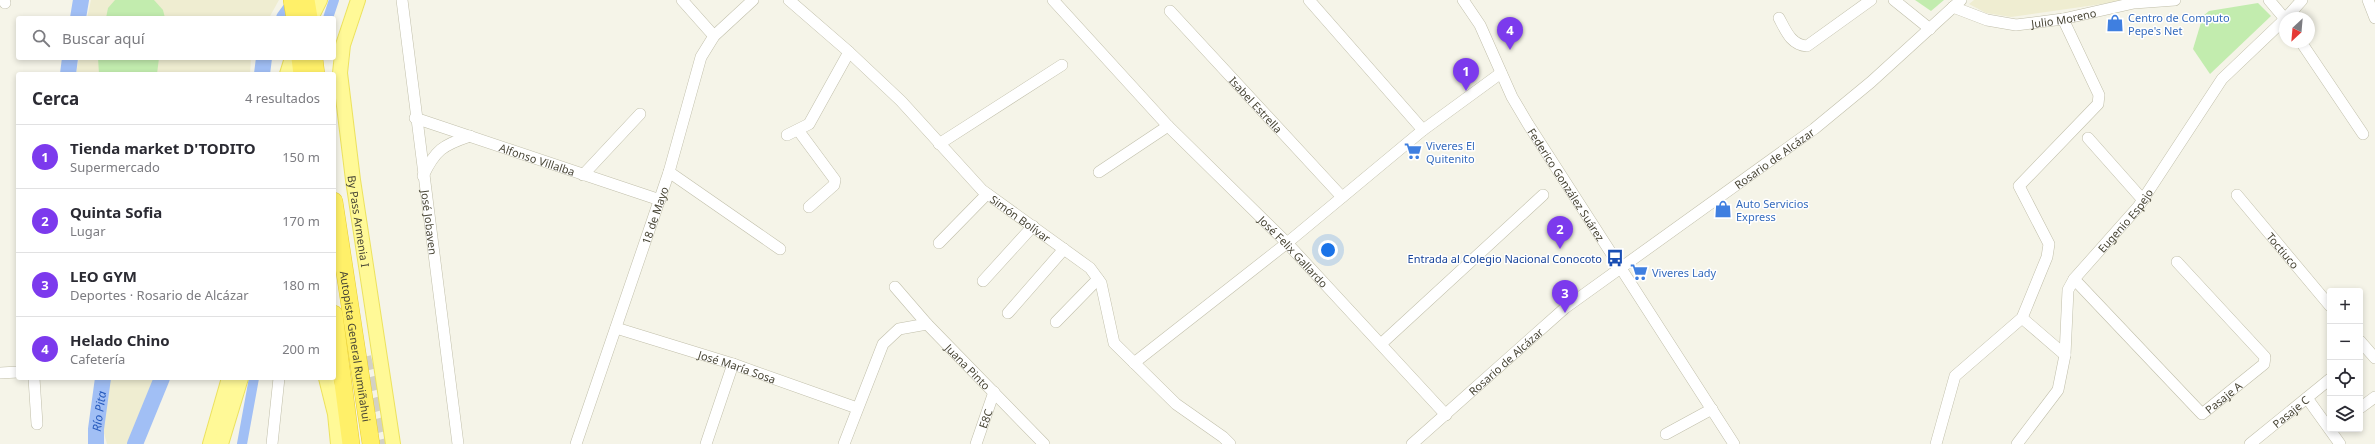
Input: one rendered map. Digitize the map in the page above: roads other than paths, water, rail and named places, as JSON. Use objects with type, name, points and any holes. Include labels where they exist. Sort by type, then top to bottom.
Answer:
[{"type":"highway","points":[[292,0],[294,16]]},
{"type":"highway","points":[[306,0],[310,16]]},
{"type":"highway","points":[[300,60],[302,72]]},
{"type":"highway","points":[[314,60],[316,72]]},
{"type":"highway","name":"Autopista General Rumiñahui","points":[[336,214],[371,444]]},
{"type":"highway","name":"Autopista General Rumiñahui","points":[[336,329],[351,444]]},
{"type":"main road","points":[[311,16],[320,0]]},
{"type":"main road","name":"By Pass Armenia I","points":[[357,3],[343,45],[340,73],[353,180],[393,444]]},
{"type":"main road","points":[[288,72],[291,60]]},
{"type":"main road","points":[[210,444],[228,380]]},
{"type":"main road","points":[[221,444],[240,380]]},
{"type":"main road","points":[[326,380],[335,414],[338,444]]},
{"type":"street","name":"José Jobaven","points":[[402,0],[422,177],[458,444]]},
{"type":"street","points":[[682,0],[714,36]]},
{"type":"street","name":"18 de Mayo","points":[[576,444],[660,200],[701,57],[714,36],[753,0]]},
{"type":"street","name":"Simón Bolívar","points":[[789,0],[850,52],[901,101],[939,144],[988,194],[1090,268],[1101,283],[1114,342],[1176,404],[1223,437],[1230,444]]},
{"type":"street","points":[[1309,0],[1423,130]]},
{"type":"street","name":"Federico González Suárez","points":[[1463,0],[1480,25],[1501,73],[1528,124],[1712,409],[1732,443]]},
{"type":"street","points":[[1779,18],[1793,40],[1799,45],[1807,46],[1871,0]]},
{"type":"street","points":[[1894,0],[1930,29]]},
{"type":"street","name":"Julio Moreno","points":[[1957,4],[1987,20],[2016,25],[2063,19],[2134,3],[2175,0]]},
{"type":"street","points":[[2269,0],[2279,12]]},
{"type":"street","name":"Eugenio Espejo","points":[[2291,12],[2302,0]]},
{"type":"street","points":[[2368,0],[2375,18]]},
{"type":"street","name":"José Felix Gallardo","points":[[1057,2],[1168,126],[1287,243],[1446,415]]},
{"type":"street","name":"Rosario de Alcázar","points":[[1412,444],[1565,308],[1814,129],[1871,82],[1957,4]]},
{"type":"street","name":"Isabel Estrella","points":[[1170,11],[1342,197]]},
{"type":"street","points":[[1936,444],[1955,376],[2022,318],[2040,278],[2049,244],[2019,186],[2099,101],[2099,95],[2063,19]]},
{"type":"street","name":"Eugenio Espejo","points":[[2017,444],[2058,390],[2065,355],[2068,290],[2074,278],[2143,200],[2222,80],[2279,25]]},
{"type":"street","points":[[2305,48],[2363,134]]},
{"type":"street","points":[[787,136],[809,124],[850,52]]},
{"type":"street","points":[[939,144],[1062,65]]},
{"type":"street","points":[[1134,363],[1287,243],[1423,130],[1501,73]]},
{"type":"street","points":[[583,175],[640,114]]},
{"type":"street","name":"Alfonso Villalba","points":[[415,118],[660,200]]},
{"type":"street","points":[[1099,172],[1168,126]]},
{"type":"street","points":[[798,130],[835,180],[834,185],[810,207]]},
{"type":"street","points":[[422,177],[431,159],[441,148],[470,136]]},
{"type":"street","points":[[2088,138],[2143,200]]},
{"type":"street","points":[[669,172],[780,249]]},
{"type":"street","points":[[938,244],[988,194]]},
{"type":"street","points":[[1380,344],[1543,195]]},
{"type":"street","name":"Toctiuco","points":[[2237,195],[2327,302]]},
{"type":"street","points":[[983,281],[1033,226]]},
{"type":"street","points":[[1008,313],[1064,250]]},
{"type":"street","name":"Pasaje A","points":[[2074,278],[2202,414],[2264,364],[2265,357],[2177,262]]},
{"type":"street","points":[[1056,322],[1098,279]]},
{"type":"street","name":"Juana Pinto","points":[[895,287],[927,324],[1044,444]]},
{"type":"street","points":[[2022,318],[2065,355]]},
{"type":"street","points":[[844,444],[878,354],[889,336],[899,329],[927,324]]},
{"type":"street","name":"José María Sosa","points":[[616,328],[733,364],[857,408]]},
{"type":"street","points":[[706,444],[733,364]]},
{"type":"street","points":[[0,373],[16,372]]},
{"type":"street","points":[[34,380],[37,424]]},
{"type":"street","points":[[272,444],[279,380]]},
{"type":"street","name":"Pasaje C","points":[[2250,444],[2327,381]]},
{"type":"street","name":"E8C","points":[[976,444],[994,392]]},
{"type":"street","points":[[2363,406],[2375,397]]},
{"type":"street","points":[[2307,398],[2327,425]]},
{"type":"street","points":[[1666,434],[1712,409]]},
{"type":"street","points":[[2332,432],[2340,444]]},
{"type":"waterway","name":"Río Pita","points":[[78,16],[81,0]]},
{"type":"waterway","points":[[285,16],[297,0]]},
{"type":"waterway","points":[[329,16],[334,0]]},
{"type":"waterway","name":"Río Pita","points":[[68,72],[70,60]]},
{"type":"waterway","points":[[262,72],[264,60]]},
{"type":"waterway","name":"Río Pita","points":[[96,444],[96,429],[103,380]]},
{"type":"waterway","points":[[135,444],[161,380]]},
{"type":"waterway","points":[[242,444],[254,380]]},
{"type":"tunnel","points":[[364,357],[387,444]]},
{"type":"place","name":"Centro de Computo Pepe's Net","points":[[2115,23]]},
{"type":"place","name":"Helado Chino","points":[[1510,50]]},
{"type":"place","name":"Tienda market D'TODITO","points":[[1466,91]]},
{"type":"place","name":"Viveres El Quitenito","points":[[1413,151]]},
{"type":"place","name":"Auto Servicios Express","points":[[1723,209]]},
{"type":"place","name":"Quinta Sofia","points":[[1560,249]]},
{"type":"place","name":"Entrada al Colegio Nacional Conocoto","points":[[1615,258]]},
{"type":"place","name":"Viveres Lady","points":[[1639,272]]},
{"type":"place","name":"LEO GYM","points":[[1565,313]]}]
